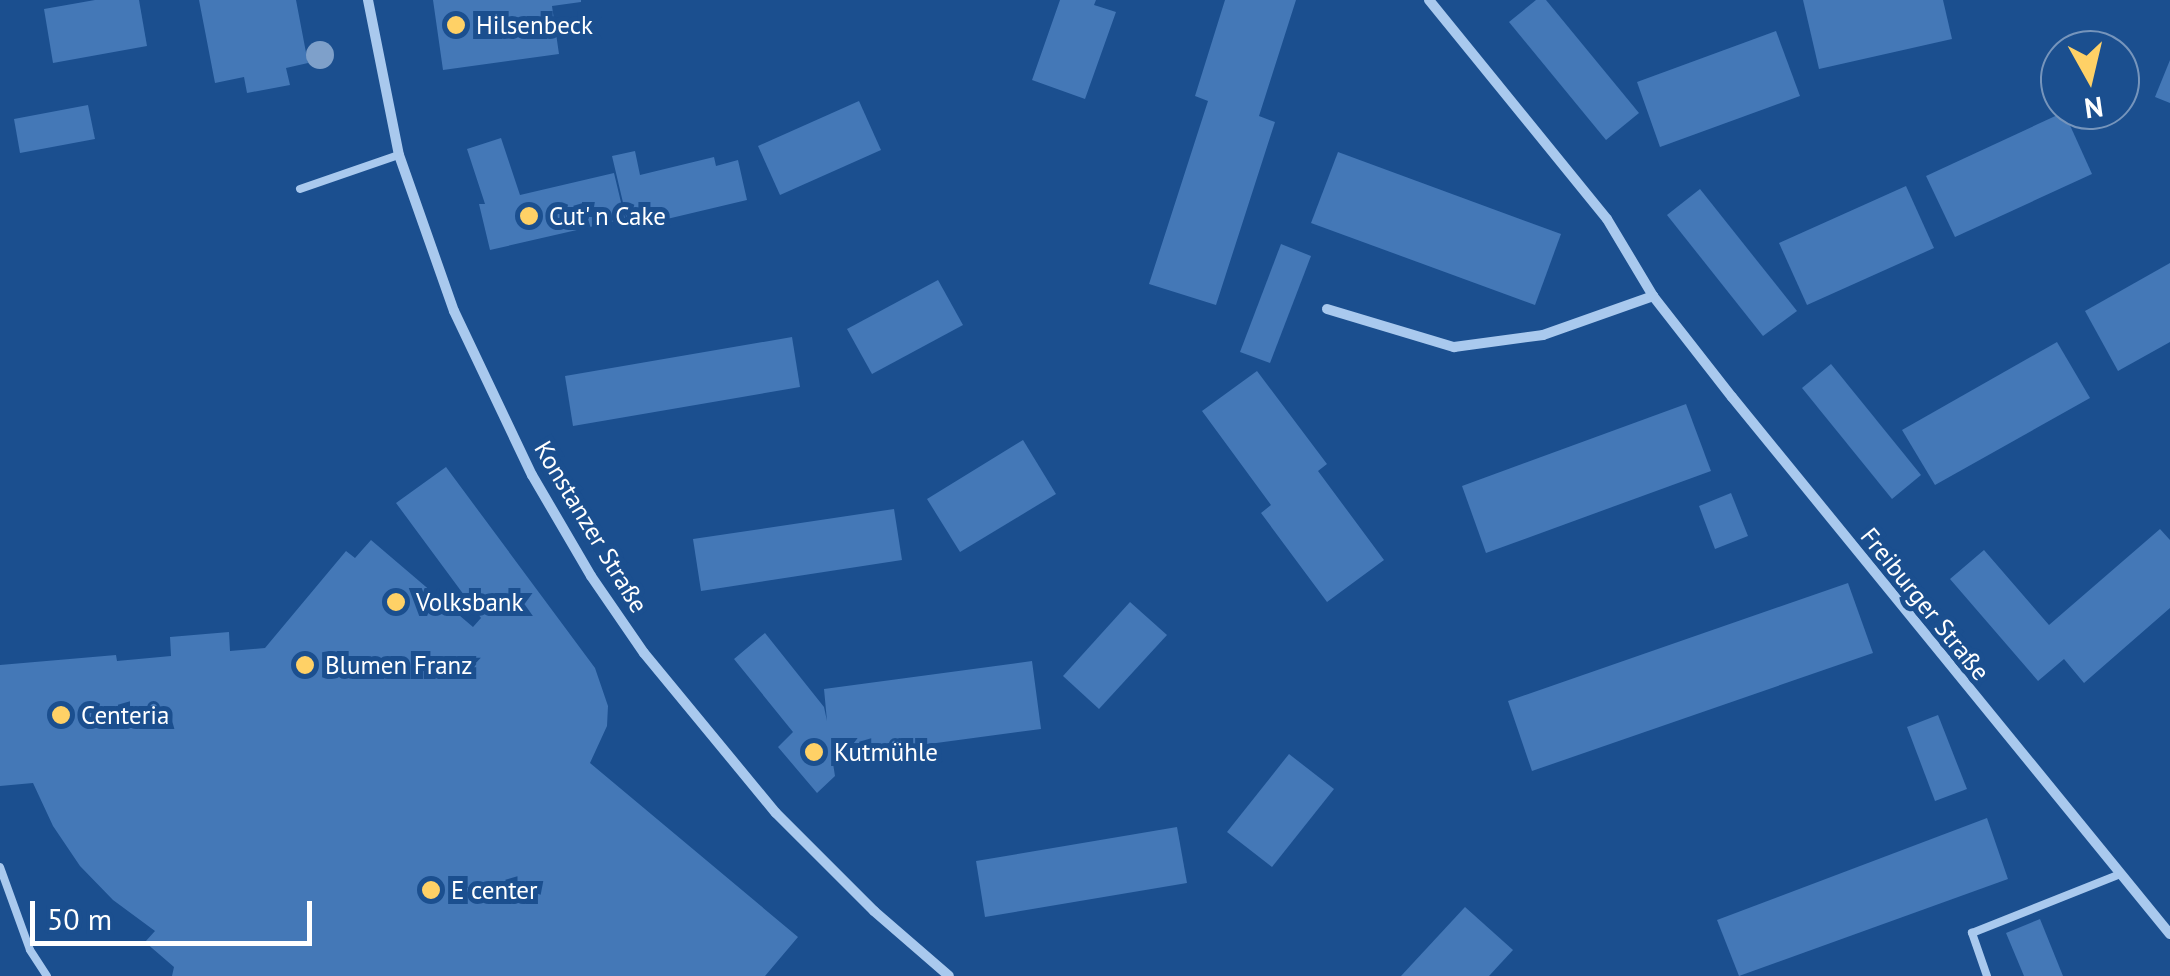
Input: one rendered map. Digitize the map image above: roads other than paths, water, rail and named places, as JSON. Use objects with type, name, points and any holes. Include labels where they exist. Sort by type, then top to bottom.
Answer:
[{"type":"street","name":"Konstanzer Straße","points":[[368,0],[399,155],[454,311],[532,475],[591,576],[644,653],[776,813],[874,911],[949,976]]},
{"type":"street","name":"Freiburger Straße","points":[[1429,0],[1608,219],[1653,296],[2170,934]]},
{"type":"street","points":[[1327,309],[1454,347],[1543,335],[1653,296]]},
{"type":"lane","points":[[300,190],[399,155]]},
{"type":"lane","points":[[0,867],[30,950],[47,976]]},
{"type":"lane","points":[[1987,976],[1972,934],[2120,874]]},
{"type":"place","name":"Hilsenbeck","points":[[456,25]]},
{"type":"place","name":"Cut' n Cake","points":[[529,216]]},
{"type":"place","name":"Volksbank","points":[[396,602]]},
{"type":"place","name":"Blumen Franz","points":[[305,665]]},
{"type":"place","name":"Centeria","points":[[61,715]]},
{"type":"place","name":"Kutmühle","points":[[814,752]]},
{"type":"place","name":"E center","points":[[431,890]]}]
